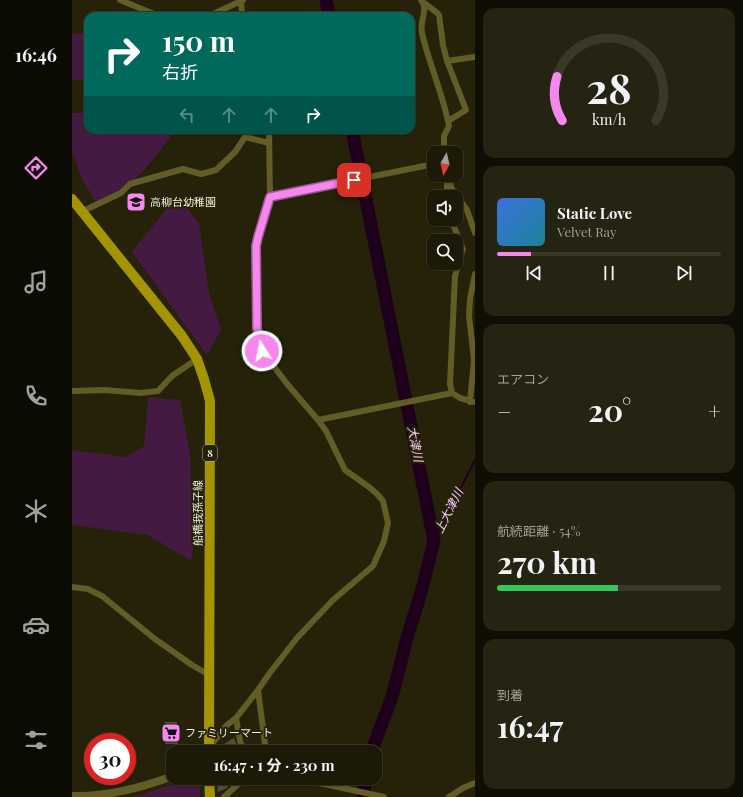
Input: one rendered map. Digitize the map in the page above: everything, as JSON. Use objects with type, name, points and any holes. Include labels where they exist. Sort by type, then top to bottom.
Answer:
[{"type":"main road","name":"船橋我孫子線","points":[[72,199],[167,315],[182,336],[197,359],[210,401],[209,745]]},
{"type":"main road","points":[[209,785],[210,797]]},
{"type":"street","points":[[120,0],[149,12]]},
{"type":"street","points":[[217,12],[242,0],[242,12]]},
{"type":"street","points":[[422,2],[439,15],[447,62],[466,110],[448,121]]},
{"type":"street","points":[[422,2],[424,10],[421,31],[449,126],[444,136],[444,146]]},
{"type":"street","points":[[447,62],[475,57]]},
{"type":"street","points":[[212,745],[227,725],[236,718],[258,690],[268,674],[297,638],[333,600],[373,566],[384,541],[387,528],[387,516],[383,501],[369,487],[345,470],[326,431],[262,351],[259,340],[256,305],[256,246],[270,197],[269,134]]},
{"type":"street","points":[[83,211],[121,193],[130,184],[184,169],[200,174],[216,170],[235,152],[245,137],[269,143]]},
{"type":"street","points":[[270,197],[427,165]]},
{"type":"street","points":[[449,182],[452,189],[467,210],[475,233]]},
{"type":"street","points":[[452,393],[450,384],[455,276],[463,249],[454,226]]},
{"type":"street","points":[[318,420],[396,403],[452,393],[460,398],[473,402],[474,360],[469,311],[475,274]]},
{"type":"street","points":[[72,391],[105,390],[141,393],[158,391],[172,376],[197,359]]},
{"type":"street","points":[[72,587],[88,589],[102,596],[155,639],[192,665],[204,672],[209,672]]},
{"type":"street","points":[[258,690],[265,745]]},
{"type":"street","points":[[236,718],[241,745]]},
{"type":"street","points":[[72,796],[94,797],[127,791],[166,778]]},
{"type":"street","points":[[449,797],[463,788],[475,783]]},
{"type":"street","points":[[224,797],[237,785]]},
{"type":"street","points":[[329,785],[384,797]]},
{"type":"shaded area","points":[[84,33],[84,80],[72,80],[72,34]]},
{"type":"shaded area","points":[[72,113],[84,113],[84,134],[173,134],[142,173],[119,192],[96,202],[83,181],[72,152]]},
{"type":"shaded area","points":[[168,207],[187,208],[199,224],[209,293],[221,330],[207,355],[132,252]]},
{"type":"shaded area","points":[[148,397],[180,400],[190,454],[193,549],[191,561],[148,535],[72,525],[72,450],[126,457],[144,446]]},
{"type":"shaded area","points":[[171,785],[200,785],[200,797],[133,797]]},
{"type":"building","points":[[165,722],[177,722],[178,744],[165,744]]},
{"type":"building","points":[[234,738],[237,745],[224,745]]},
{"type":"building","points":[[217,785],[228,785],[227,788],[218,792]]},
{"type":"waterway","name":"大津川","points":[[326,0],[328,12]]},
{"type":"waterway","name":"大津川","points":[[353,134],[434,541],[392,697],[374,745]]},
{"type":"waterway","name":"上大津川","points":[[434,541],[475,460]]},
{"type":"waterway","name":"大津川","points":[[364,797],[365,785]]},
{"type":"place","name":"高柳台幼稚園","points":[[136,202]]},
{"type":"place","name":"ファミリーマート","points":[[171,733]]},
{"type":"route","points":[[262,351],[257,328],[256,246],[270,197],[354,180]]}]
